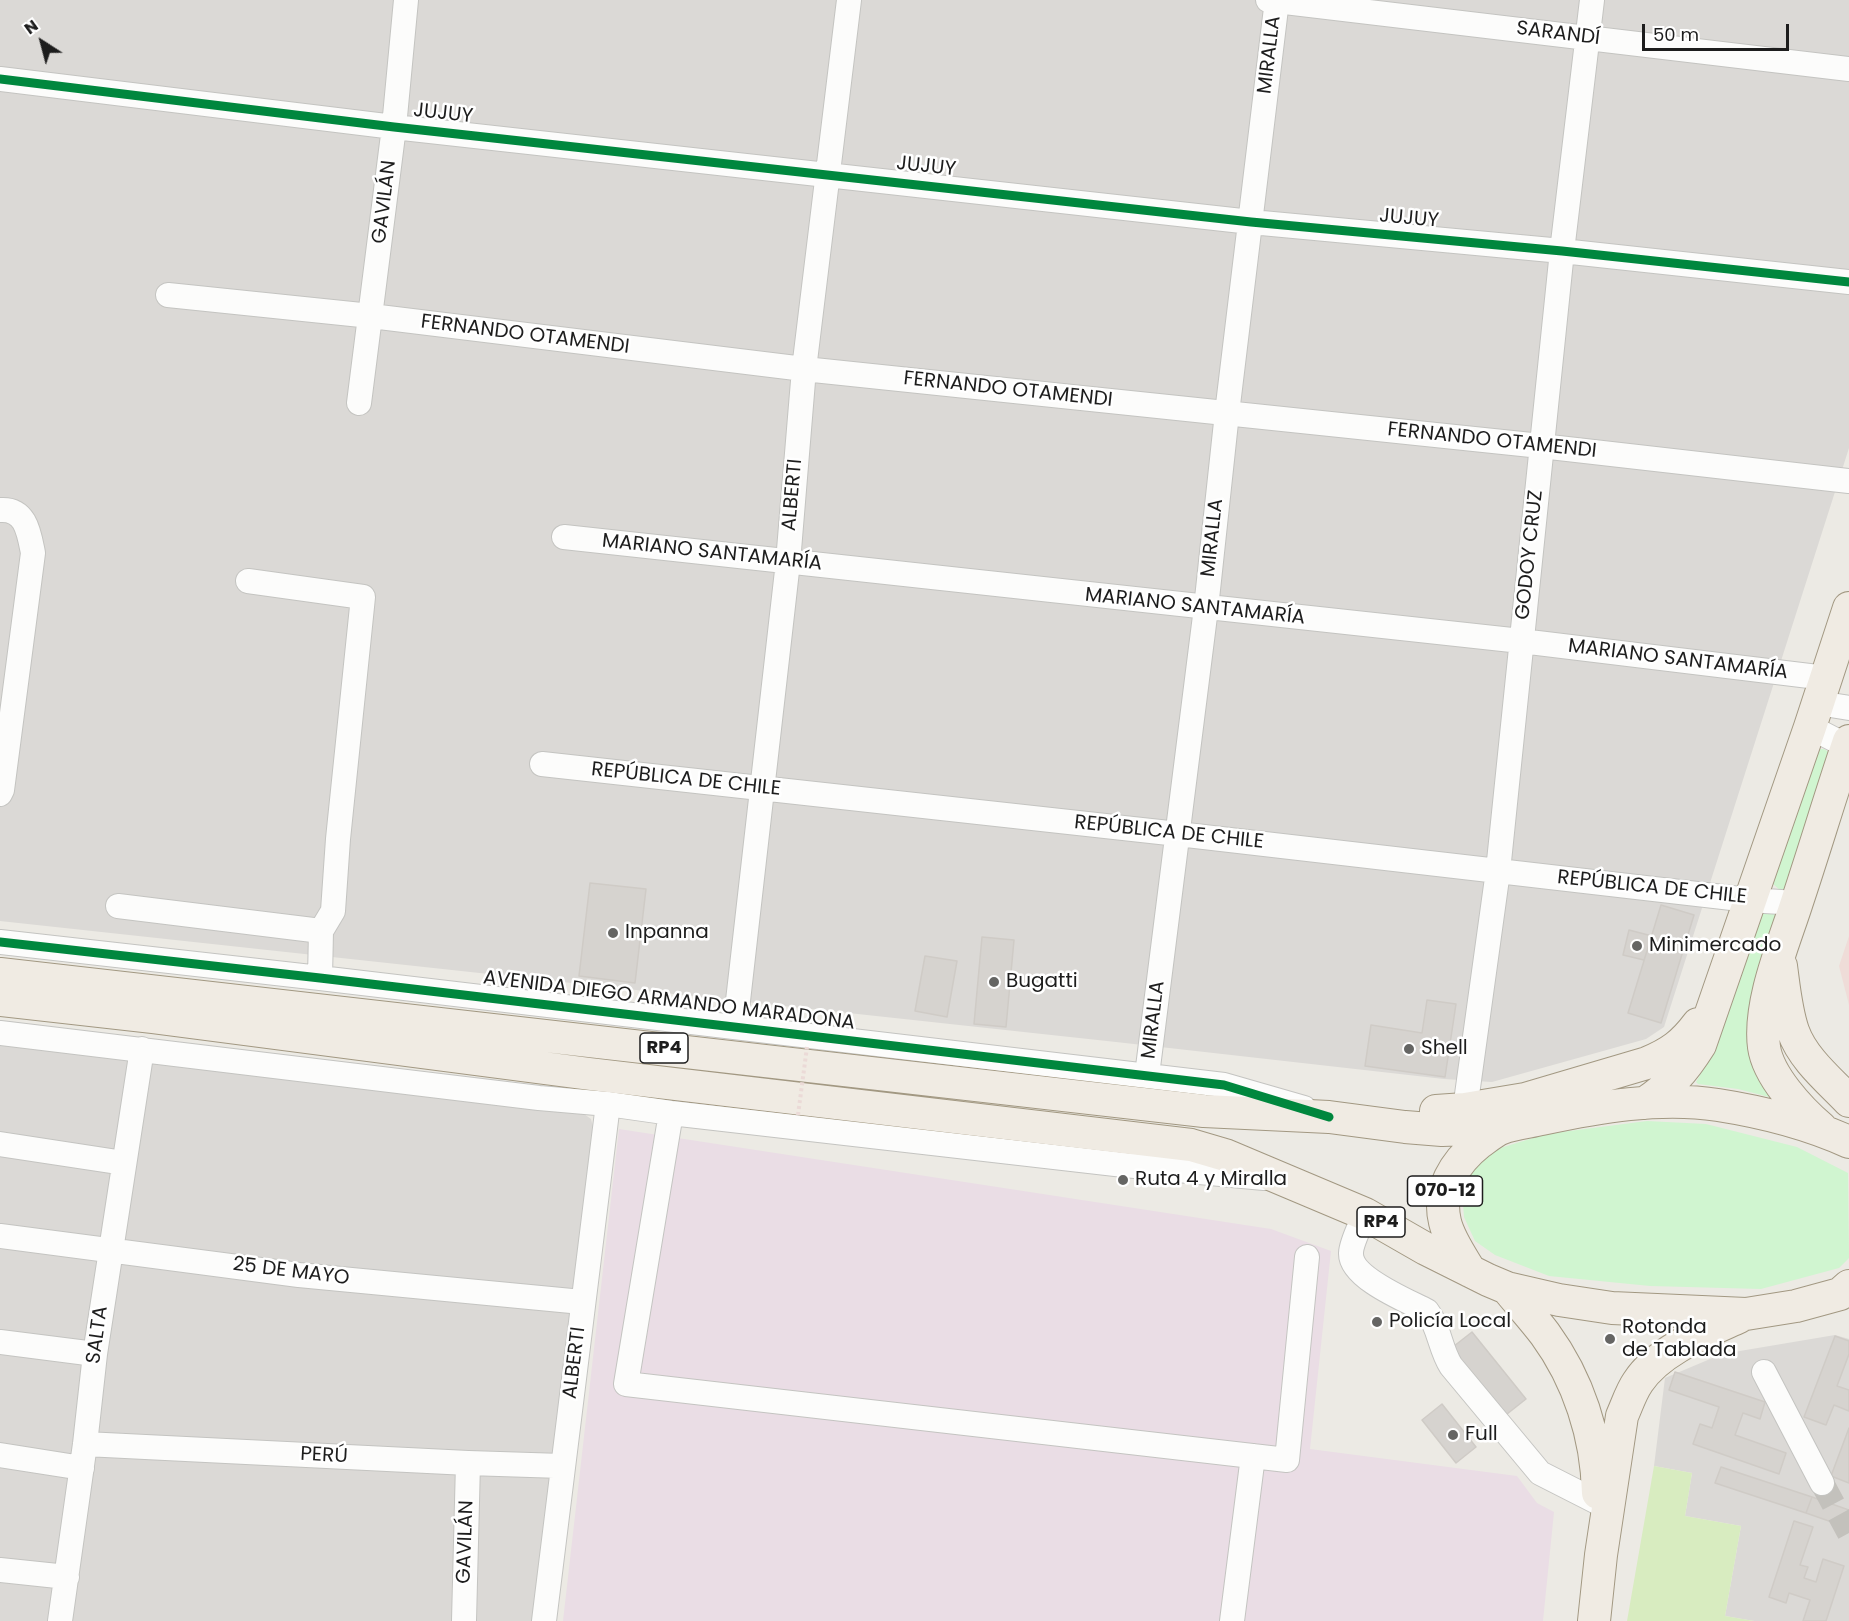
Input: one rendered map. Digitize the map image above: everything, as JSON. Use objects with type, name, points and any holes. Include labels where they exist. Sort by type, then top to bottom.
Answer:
[{"type":"main road","points":[[1645,1103],[1668,1087],[1688,1065],[1700,1046],[1849,608]]},
{"type":"main road","points":[[1836,1136],[1807,1116],[1773,1070],[1764,1049],[1766,1004],[1797,903],[1839,802],[1848,745]]},
{"type":"main road","points":[[1780,956],[1794,1033],[1810,1061],[1849,1101]]},
{"type":"main road","name":"AVENIDA DIEGO ARMANDO MARADONA","points":[[0,974],[1204,1111],[1338,1118],[1442,1130],[1500,1128]]},
{"type":"main road","points":[[1338,1118],[1465,1109],[1525,1100],[1647,1063],[1666,1055],[1682,1044],[1717,999]]},
{"type":"main road","name":"RP4","points":[[0,1000],[153,1017],[590,1074],[1191,1145],[1225,1155],[1365,1214],[1426,1249],[1507,1288],[1559,1300],[1612,1308],[1746,1314],[1796,1306],[1846,1291]]},
{"type":"main road","name":"RP4","points":[[1500,1128],[1586,1111],[1645,1103],[1716,1105],[1787,1119],[1836,1136]]},
{"type":"main road","name":"070-12","points":[[1470,1271],[1445,1222],[1443,1201],[1447,1184],[1457,1165],[1468,1152],[1500,1128]]},
{"type":"main road","points":[[1507,1288],[1545,1334],[1563,1362],[1592,1434],[1598,1470],[1601,1555]]},
{"type":"main road","points":[[1594,1621],[1601,1555],[1622,1416],[1638,1381],[1650,1367],[1679,1346],[1746,1314]]},
{"type":"street","name":"GAVILÁN","points":[[359,403],[394,127],[406,0]]},
{"type":"street","name":"ALBERTI","points":[[735,1027],[788,562],[804,369],[849,0]]},
{"type":"street","name":"SARANDÍ","points":[[1274,0],[1849,69]]},
{"type":"street","name":"MIRALLA","points":[[1147,1076],[1206,608],[1251,222],[1274,0]]},
{"type":"street","name":"GODOY CRUZ","points":[[1465,1109],[1498,871],[1562,251],[1593,0]]},
{"type":"street","name":"JUJUY","points":[[0,79],[394,127],[1251,222],[1562,251],[1849,282]]},
{"type":"street","name":"FERNANDO OTAMENDI","points":[[168,295],[371,316],[804,369],[1541,446],[1849,481]]},
{"type":"street","points":[[0,510],[9,509],[22,518],[29,530],[33,553],[0,794]]},
{"type":"street","name":"MARIANO SANTAMARÍA","points":[[564,537],[1521,641],[1849,708]]},
{"type":"street","points":[[248,581],[363,597],[338,839],[333,911],[321,931],[320,978]]},
{"type":"street","points":[[1818,703],[1848,745]]},
{"type":"street","name":"REPÚBLICA DE CHILE","points":[[542,764],[1749,900],[1797,903]]},
{"type":"street","points":[[118,906],[321,931]]},
{"type":"street","name":"AVENIDA DIEGO ARMANDO MARADONA","points":[[0,942],[1224,1085],[1338,1118]]},
{"type":"street","points":[[0,1033],[539,1098],[608,1104],[1124,1165],[1289,1181]]},
{"type":"street","name":"SALTA","points":[[60,1621],[95,1354],[142,1049]]},
{"type":"street","name":"ALBERTI","points":[[544,1621],[608,1104]]},
{"type":"street","points":[[670,1113],[626,1384],[1287,1460],[1307,1257]]},
{"type":"street","points":[[0,1144],[124,1163]]},
{"type":"street","points":[[1365,1214],[1350,1252],[1353,1263],[1361,1273],[1371,1281],[1427,1311],[1451,1366],[1539,1473],[1599,1503]]},
{"type":"street","name":"25 DE MAYO","points":[[0,1236],[299,1275],[582,1302]]},
{"type":"street","points":[[0,1342],[95,1354]]},
{"type":"street","points":[[1764,1372],[1822,1483]]},
{"type":"street","name":"PERÚ","points":[[0,1455],[562,1466]]},
{"type":"street","points":[[1233,1621],[1253,1456]]},
{"type":"street","name":"GAVILÁN","points":[[464,1621],[468,1463]]},
{"type":"street","points":[[0,1570],[67,1577]]},
{"type":"path","points":[[798,1115],[807,1047]]},
{"type":"shaded area","points":[[0,0],[1849,0],[1849,448],[1664,1027],[1646,1039],[1492,1082],[1444,1079],[0,921]]},
{"type":"shaded area","points":[[1849,936],[1849,1005],[1839,966]]},
{"type":"shaded area","points":[[0,1045],[574,1111],[591,1119],[594,1131],[535,1621],[0,1621]]},
{"type":"shaded area","points":[[619,1129],[1271,1229],[1331,1251],[1310,1449],[1517,1476],[1537,1503],[1554,1512],[1543,1621],[563,1621]]},
{"type":"shaded area","points":[[1835,1335],[1849,1339],[1849,1621],[1754,1621],[1725,1616],[1741,1526],[1685,1516],[1692,1473],[1654,1466],[1665,1378],[1722,1354]]},
{"type":"green space","points":[[1816,749],[1824,749],[1830,753],[1788,890],[1780,890],[1773,884],[1772,877]]},
{"type":"green space","points":[[1773,911],[1777,915],[1773,1098],[1738,1089],[1698,1084],[1696,1082],[1707,1063],[1761,912]]},
{"type":"green space","points":[[1647,1121],[1706,1124],[1797,1147],[1848,1173],[1849,1258],[1839,1268],[1761,1289],[1650,1286],[1549,1276],[1495,1255],[1475,1241],[1464,1217],[1462,1190],[1475,1167],[1497,1149],[1546,1134]]},
{"type":"green space","points":[[1654,1466],[1692,1473],[1685,1516],[1741,1526],[1725,1616],[1754,1621],[1627,1621]]},
{"type":"building","name":"Inpanna","points":[[590,883],[646,889],[635,983],[579,976]]},
{"type":"building","points":[[1661,905],[1694,915],[1661,1023],[1628,1013]]},
{"type":"building","name":"Minimercado","points":[[1629,930],[1652,936],[1644,960],[1623,955]]},
{"type":"building","name":"Bugatti","points":[[982,937],[1014,940],[1006,1027],[974,1024]]},
{"type":"building","points":[[925,956],[957,961],[947,1017],[915,1011]]},
{"type":"building","name":"Shell","points":[[1427,1000],[1456,1004],[1445,1077],[1365,1066],[1371,1025],[1422,1033]]},
{"type":"building","points":[[1472,1332],[1526,1399],[1502,1418],[1449,1350]]},
{"type":"building","points":[[1835,1336],[1849,1341],[1849,1354],[1837,1386],[1849,1390],[1849,1411],[1834,1405],[1826,1425],[1804,1417]]},
{"type":"building","points":[[1675,1372],[1765,1402],[1760,1419],[1743,1413],[1735,1435],[1786,1453],[1779,1474],[1693,1444],[1700,1424],[1712,1428],[1719,1407],[1669,1390]]},
{"type":"building","points":[[1442,1404],[1476,1447],[1456,1463],[1422,1420]]},
{"type":"building","points":[[1849,1428],[1849,1483],[1831,1476]]},
{"type":"building","points":[[1721,1467],[1812,1497],[1806,1513],[1715,1483]]},
{"type":"building","points":[[1812,1497],[1849,1510],[1849,1528],[1806,1513]]},
{"type":"building","points":[[1794,1521],[1813,1527],[1800,1565],[1808,1567],[1804,1578],[1816,1582],[1823,1559],[1844,1566],[1826,1621],[1803,1621],[1810,1600],[1789,1593],[1786,1603],[1769,1597]]},
{"type":"tunnel","points":[[1822,1483],[1849,1533]]},
{"type":"cycle path","points":[[0,79],[394,127],[1251,222],[1562,251],[1849,282]]},
{"type":"cycle path","points":[[0,942],[1224,1085],[1329,1117]]},
{"type":"place","name":"Inpanna","points":[[613,933]]},
{"type":"place","name":"Minimercado","points":[[1637,946]]},
{"type":"place","name":"Bugatti","points":[[994,982]]},
{"type":"place","name":"Shell","points":[[1409,1049]]},
{"type":"place","name":"Ruta 4 y Miralla","points":[[1123,1180]]},
{"type":"place","name":"Policía Local","points":[[1377,1322]]},
{"type":"place","name":"Rotonda de Tablada","points":[[1610,1339]]},
{"type":"place","name":"Full","points":[[1453,1435]]}]
